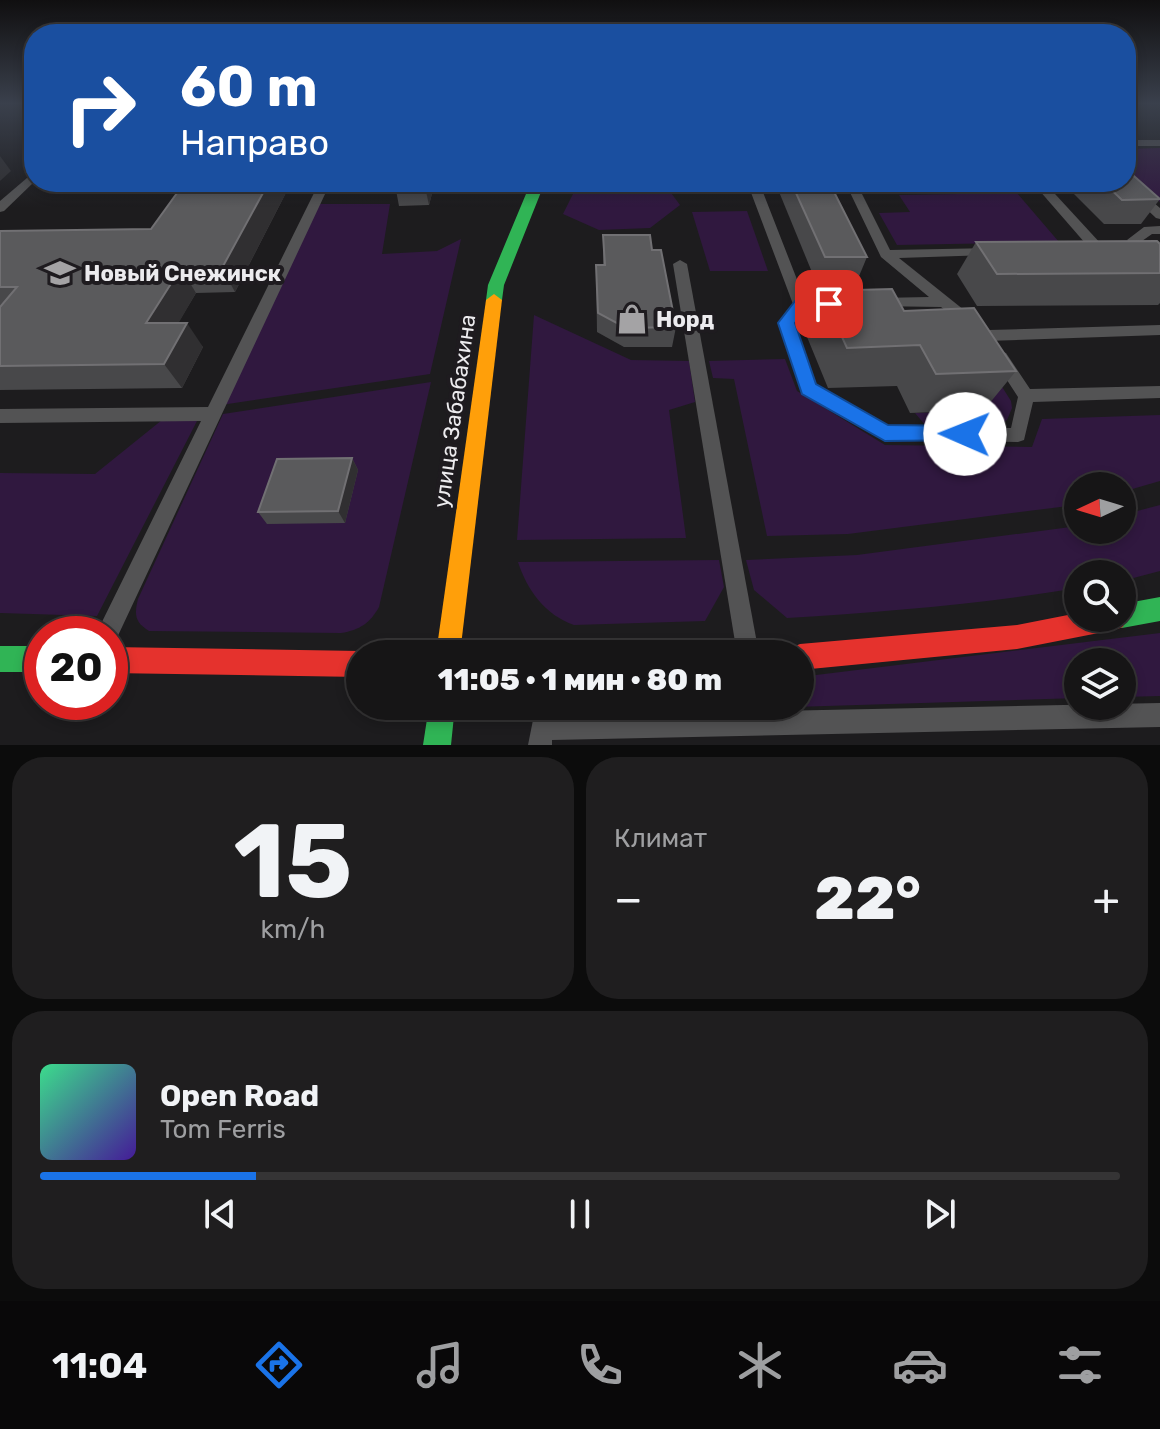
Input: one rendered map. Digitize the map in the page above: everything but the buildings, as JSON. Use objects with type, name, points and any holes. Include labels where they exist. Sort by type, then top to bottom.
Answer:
[{"type":"street","name":"улица Забабахина","points":[[450,640],[496,285],[534,192]]},
{"type":"street","points":[[1136,613],[1160,609]]},
{"type":"street","points":[[814,656],[1017,637],[1064,628]]},
{"type":"street","points":[[0,659],[24,659]]},
{"type":"street","points":[[128,660],[346,664]]},
{"type":"street","points":[[437,745],[440,720]]},
{"type":"lane","points":[[1136,143],[1160,143]]},
{"type":"lane","points":[[0,208],[24,185]]},
{"type":"lane","points":[[116,616],[320,192]]},
{"type":"lane","points":[[757,192],[800,305]]},
{"type":"lane","points":[[800,305],[786,323],[809,389],[885,433],[1018,435],[1026,396],[986,336],[886,254],[855,192]]},
{"type":"lane","points":[[1049,192],[1109,245],[1160,266]]},
{"type":"lane","points":[[1136,192],[1160,215]]},
{"type":"lane","points":[[1109,245],[1149,230],[1160,230]]},
{"type":"lane","points":[[886,254],[1007,250]]},
{"type":"lane","points":[[680,264],[746,640]]},
{"type":"lane","points":[[800,305],[944,302]]},
{"type":"lane","points":[[986,336],[1160,330]]},
{"type":"lane","points":[[1026,396],[1160,392]]},
{"type":"lane","points":[[0,416],[213,414]]},
{"type":"lane","points":[[540,745],[541,728],[1160,715]]},
{"type":"shaded area","points":[[1160,148],[1160,202],[1136,180],[1136,149]]},
{"type":"shaded area","points":[[574,192],[670,192],[680,205],[650,228],[599,230],[563,214]]},
{"type":"shaded area","points":[[1017,193],[1059,242],[897,245],[879,213],[910,212],[899,195]]},
{"type":"shaded area","points":[[316,204],[390,204],[382,254],[437,251],[461,239],[430,374],[221,405]]},
{"type":"shaded area","points":[[747,211],[768,271],[710,271],[692,212]]},
{"type":"shaded area","points":[[534,315],[631,360],[689,361],[695,402],[669,410],[686,538],[517,540]]},
{"type":"shaded area","points":[[978,349],[1011,401],[1012,408],[1007,420],[998,425],[926,426],[915,413],[984,410]]},
{"type":"shaded area","points":[[785,359],[797,391],[885,445],[1032,447],[1042,419],[1160,415],[1160,481],[1136,488],[1136,472],[1064,472],[1064,507],[848,534],[767,536],[734,379],[713,378],[709,361]]},
{"type":"shaded area","points":[[431,382],[379,607],[368,621],[359,628],[341,633],[149,631],[138,621],[138,599],[223,414]]},
{"type":"shaded area","points":[[198,419],[97,616],[0,613],[0,473],[95,474],[162,420]]},
{"type":"shaded area","points":[[1160,505],[1160,571],[1136,577],[1136,560],[1064,560],[1064,590],[1005,599],[787,618],[754,590],[746,560],[857,555],[1064,528],[1064,544],[1136,544],[1136,511]]},
{"type":"shaded area","points":[[719,560],[724,587],[705,621],[574,625],[554,615],[538,600],[518,562]]},
{"type":"shaded area","points":[[1160,633],[1160,696],[1136,697],[1136,648],[1064,648],[1064,698],[814,706],[814,675]]},
{"type":"traffic: fast","points":[[494,300],[496,285],[534,192]]},
{"type":"traffic: fast","points":[[1136,613],[1160,609]]},
{"type":"traffic: fast","points":[[0,659],[24,659]]},
{"type":"traffic: fast","points":[[437,745],[440,720]]},
{"type":"traffic: slow","points":[[450,640],[494,300]]},
{"type":"traffic: jam","points":[[814,656],[1017,637],[1064,628]]},
{"type":"traffic: jam","points":[[128,660],[346,664]]},
{"type":"place","name":"Новый Снежинск","points":[[60,273]]},
{"type":"place","name":"Норд","points":[[632,319]]},
{"type":"route","points":[[829,304],[800,305],[786,323],[809,389],[885,433],[965,434]]}]
